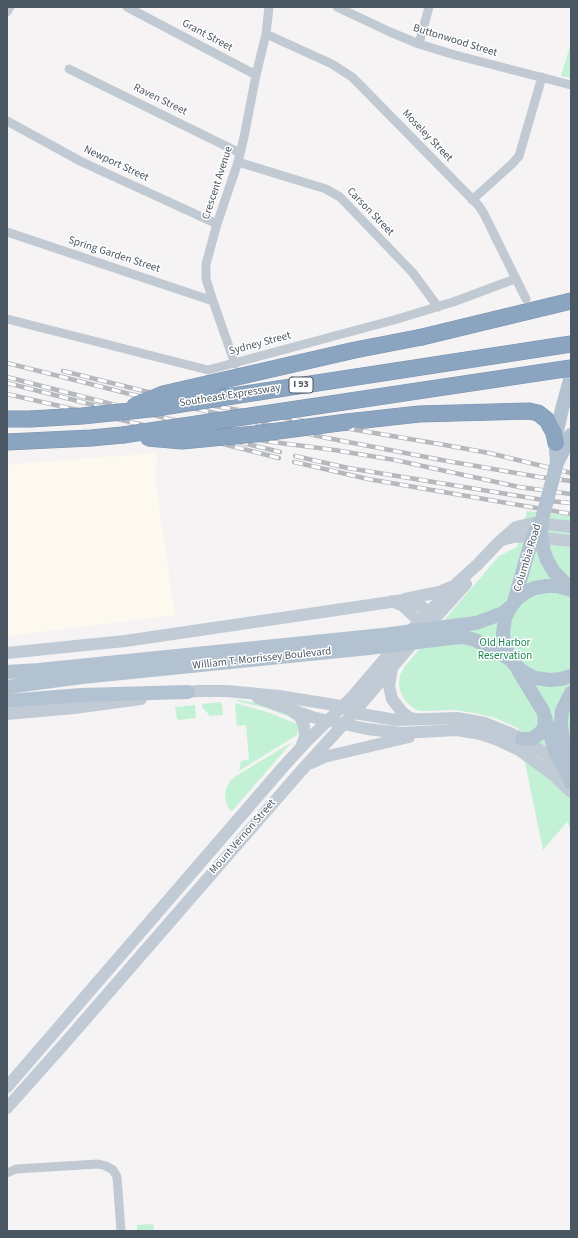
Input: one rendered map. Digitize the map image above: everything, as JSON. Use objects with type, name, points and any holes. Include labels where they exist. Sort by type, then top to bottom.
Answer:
[{"type":"highway","points":[[116,413],[163,394],[355,350],[422,337],[571,302]]},
{"type":"highway","name":"Southeast Expressway","points":[[7,419],[82,416],[155,408],[571,344]]},
{"type":"highway","name":"Southeast Expressway","points":[[7,442],[123,435],[571,368]]},
{"type":"highway","points":[[123,435],[182,441],[262,433],[398,416],[433,413],[524,411],[534,412],[543,416],[549,422],[554,433],[556,443]]},
{"type":"main road","name":"Columbia Road","points":[[557,463],[556,443],[561,413],[571,376]]},
{"type":"main road","name":"Columbia Road","points":[[569,778],[555,751],[545,715],[505,647],[503,633],[505,618],[513,604],[557,463],[571,435]]},
{"type":"main road","name":"Columbia Road","points":[[542,514],[541,530],[543,548],[547,560],[557,576],[571,590]]},
{"type":"main road","name":"William T. Morrissey Boulevard","points":[[7,672],[383,635],[460,625],[480,622],[495,617],[506,610],[526,592],[536,588],[543,586],[557,586],[571,590]]},
{"type":"main road","name":"William T. Morrissey Boulevard","points":[[7,688],[82,677],[369,648],[451,638],[468,638],[479,641],[513,662],[525,673],[539,679],[558,680],[571,676]]},
{"type":"main road","points":[[7,669],[39,670]]},
{"type":"main road","points":[[7,701],[89,695],[188,692]]},
{"type":"main road","points":[[569,778],[561,719],[564,706],[571,693]]},
{"type":"main road","points":[[522,739],[532,738],[541,732],[545,722],[545,715]]},
{"type":"street","points":[[7,12],[10,7]]},
{"type":"street","name":"Grant Street","points":[[127,7],[256,75]]},
{"type":"street","name":"Crescent Avenue","points":[[235,364],[206,279],[206,264],[244,137],[256,75],[266,34],[270,7]]},
{"type":"street","name":"Buttonwood Street","points":[[337,7],[419,44],[455,55],[571,85]]},
{"type":"street","points":[[419,44],[429,7]]},
{"type":"street","name":"Moseley Street","points":[[266,34],[332,64],[352,77],[472,200],[487,218],[515,279],[526,299]]},
{"type":"street","name":"Raven Street","points":[[69,69],[239,157]]},
{"type":"street","points":[[472,200],[519,156],[542,78]]},
{"type":"street","name":"Newport Street","points":[[7,121],[82,162],[217,224]]},
{"type":"street","name":"Carson Street","points":[[239,157],[333,192],[340,197],[413,273],[438,307]]},
{"type":"street","name":"Spring Garden Street","points":[[7,232],[213,301]]},
{"type":"street","name":"Sydney Street","points":[[7,319],[208,370],[235,364],[438,307],[515,279]]},
{"type":"street","name":"Mount Vernon Street","points":[[432,615],[456,584],[477,566],[499,542],[516,527],[527,524],[546,524],[571,527]]},
{"type":"street","points":[[499,542],[508,538],[524,536],[571,542]]},
{"type":"street","name":"Mount Vernon Street","points":[[7,1087],[300,748],[343,706],[394,648],[464,587],[477,566]]},
{"type":"street","points":[[7,653],[125,641],[392,601],[438,592],[456,584]]},
{"type":"street","points":[[392,601],[414,601],[420,604],[432,615]]},
{"type":"street","points":[[392,601],[403,606],[423,624]]},
{"type":"street","name":"Mount Vernon Street","points":[[7,1108],[301,771],[354,713],[392,668],[423,624]]},
{"type":"street","points":[[392,668],[390,686],[392,700],[397,708],[404,714],[412,719],[419,720]]},
{"type":"street","points":[[7,714],[74,708],[188,692],[228,691],[279,696],[355,707],[363,702]]},
{"type":"street","points":[[242,693],[328,721],[377,731],[396,733],[461,730],[490,736],[524,753],[571,792]]},
{"type":"street","points":[[291,710],[300,717],[304,726],[305,737],[300,748]]},
{"type":"street","points":[[328,721],[334,716],[343,713],[354,713],[393,720],[452,718],[472,720],[493,726],[522,739],[551,758],[569,778]]},
{"type":"street","points":[[301,771],[313,762],[324,757],[442,730]]},
{"type":"street","points":[[7,1173],[16,1168],[98,1164],[106,1166],[113,1170],[117,1177],[121,1231]]},
{"type":"shaded area","points":[[157,453],[156,485],[175,615],[7,636],[7,466],[12,464]]},
{"type":"green space","points":[[571,43],[571,78],[561,76]]},
{"type":"green space","name":"Old Harbor Reservation","points":[[527,511],[571,516],[571,829],[567,822],[543,850],[518,728],[495,718],[475,713],[453,710],[416,710],[406,702],[400,691],[399,684],[400,675],[405,666],[499,556],[517,547]]},
{"type":"green space","points":[[239,700],[262,704],[297,720],[266,708],[236,701]]},
{"type":"green space","points":[[220,702],[222,705],[223,715],[210,716],[202,707],[202,704]]},
{"type":"green space","points":[[235,703],[267,712],[295,723],[298,727],[297,735],[239,771],[241,761],[249,759],[246,725],[237,726]]},
{"type":"green space","points":[[195,705],[196,718],[177,719],[175,707]]},
{"type":"green space","points":[[292,742],[231,811],[227,805],[225,796],[226,789],[230,781]]},
{"type":"green space","points":[[153,1224],[154,1231],[137,1231],[137,1225]]},
{"type":"railway","points":[[7,363],[130,394],[327,438],[447,461],[571,481]]},
{"type":"railway","points":[[63,371],[209,405],[489,453],[571,473]]},
{"type":"railway","points":[[7,377],[231,435],[395,460],[519,487],[571,494]]},
{"type":"railway","points":[[7,383],[121,412]]},
{"type":"railway","points":[[7,394],[187,435],[279,458]]},
{"type":"railway","points":[[239,442],[280,452]]},
{"type":"railway","points":[[295,456],[348,468],[549,501],[571,503]]},
{"type":"railway","points":[[294,462],[368,479],[571,514]]}]
